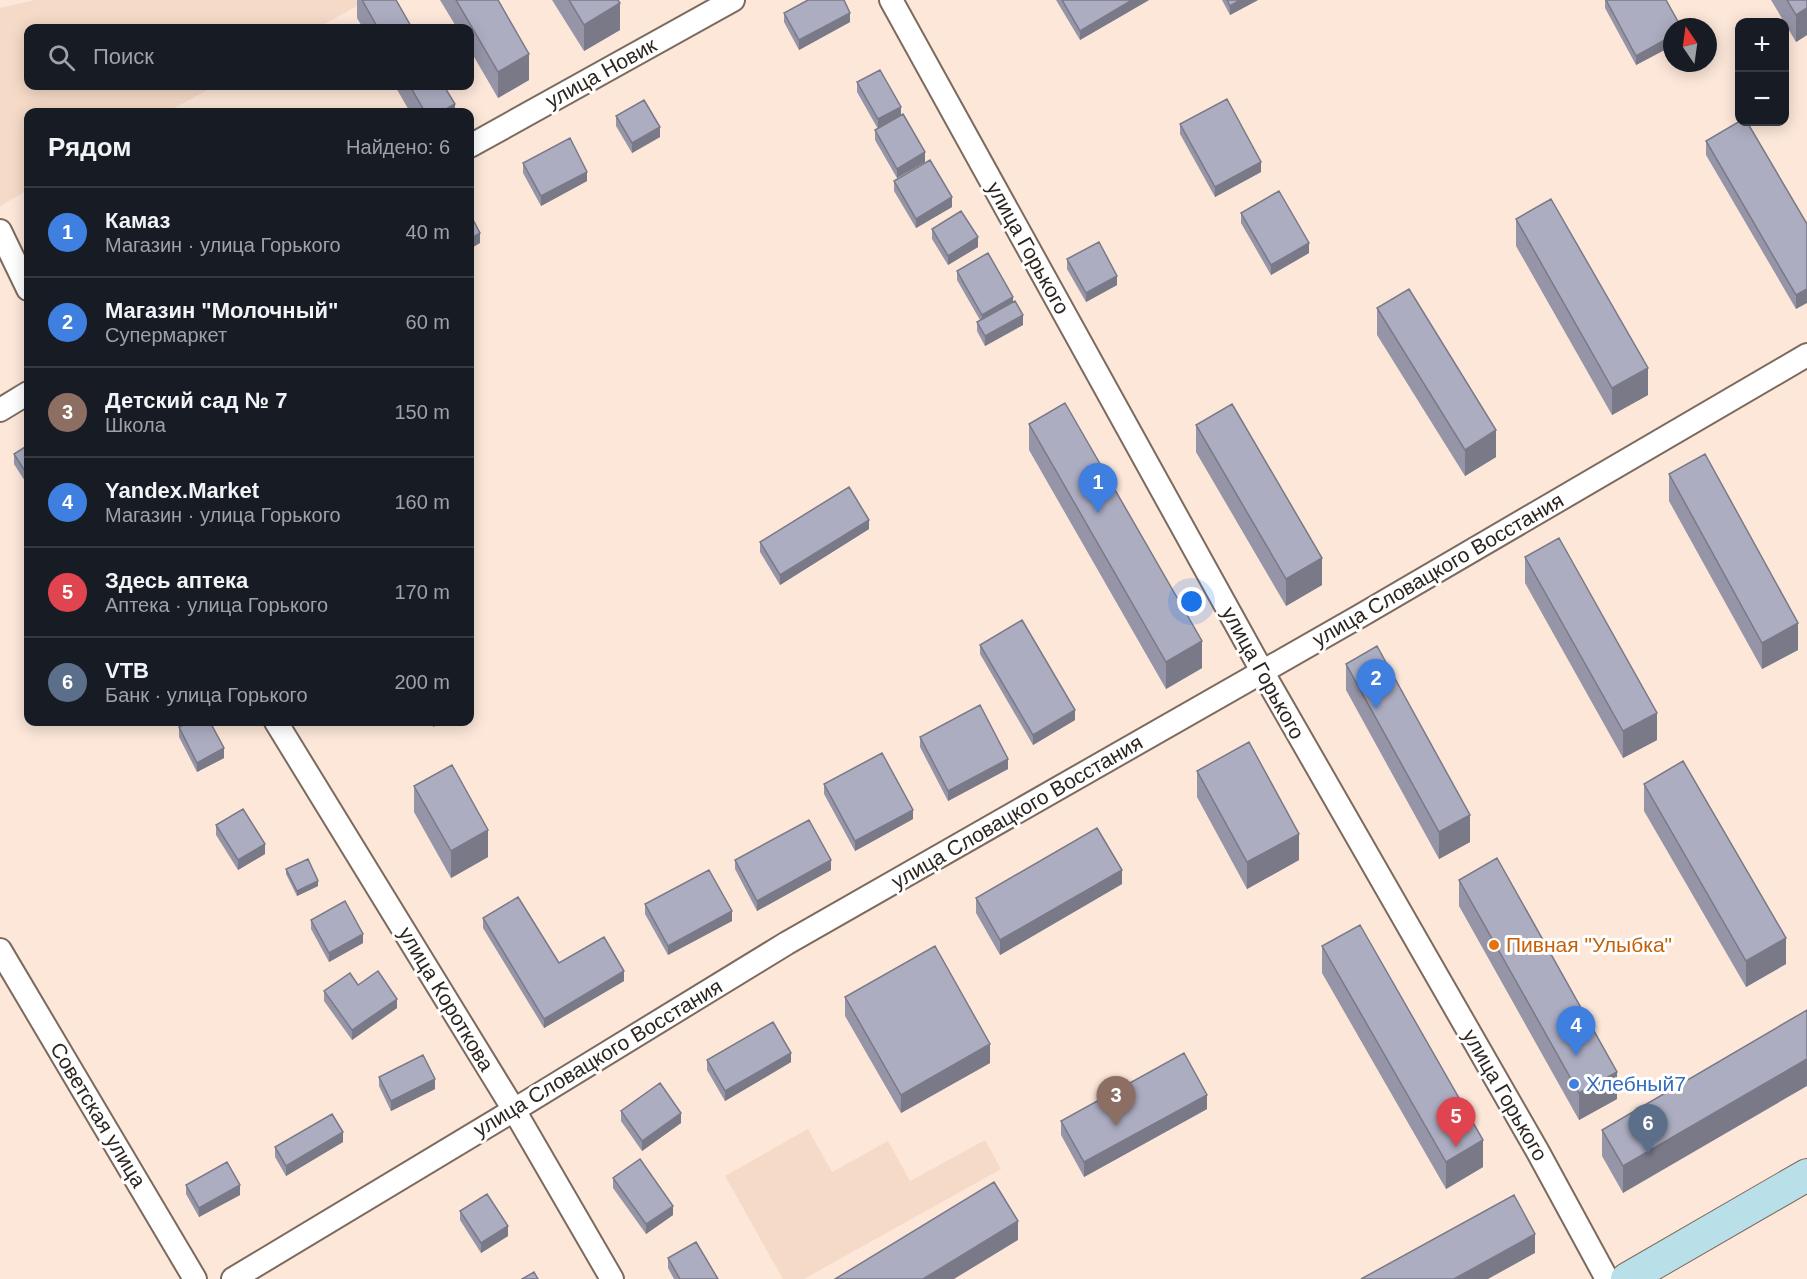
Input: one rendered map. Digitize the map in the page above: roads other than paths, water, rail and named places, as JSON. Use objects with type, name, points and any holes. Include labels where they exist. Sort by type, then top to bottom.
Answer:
[{"type":"main road","points":[[1627,1279],[1807,1175]]},
{"type":"street","name":"улица Новик","points":[[474,144],[733,0]]},
{"type":"street","name":"улица Горького","points":[[891,0],[1262,671],[1398,912],[1538,1152],[1607,1279]]},
{"type":"street","points":[[0,231],[24,281]]},
{"type":"street","name":"улица Словацкого Восстания","points":[[233,1279],[787,943],[1807,355]]},
{"type":"street","points":[[0,410],[24,395]]},
{"type":"street","name":"улица Короткова","points":[[278,726],[514,1110],[612,1279]]},
{"type":"street","name":"Советская улица","points":[[0,950],[195,1279]]},
{"type":"place","name":"Камаз","points":[[1098,513]]},
{"type":"place","name":"Магазин \"Молочный\"","points":[[1376,709]]},
{"type":"place","name":"Пивная \"Улыбка\"","points":[[1494,945]]},
{"type":"place","name":"Yandex.Market","points":[[1576,1056]]},
{"type":"place","name":"Хлебный7","points":[[1574,1084]]},
{"type":"place","name":"Детский сад № 7","points":[[1116,1126]]},
{"type":"place","name":"Здесь аптека","points":[[1456,1147]]},
{"type":"place","name":"VTB","points":[[1648,1154]]}]
